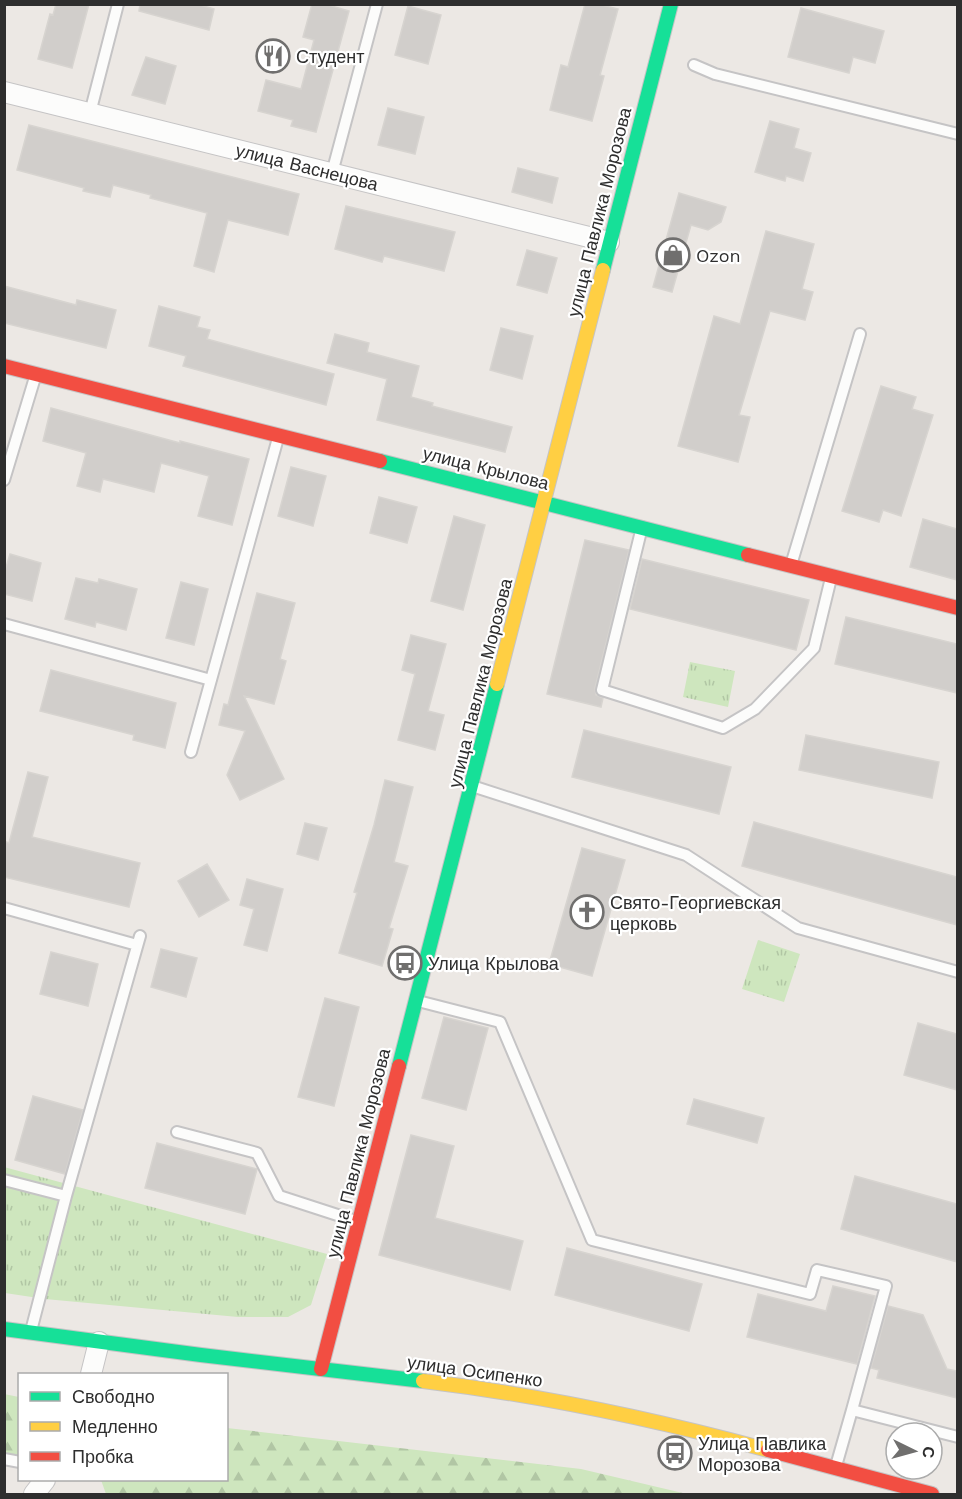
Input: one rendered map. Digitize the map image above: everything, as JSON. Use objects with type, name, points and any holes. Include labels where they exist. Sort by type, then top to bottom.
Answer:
[{"type":"street","name":"улица Павлика Морозова","points":[[321,1369],[671,4]]},
{"type":"street","name":"улица Васнецова","points":[[4,92],[609,242]]},
{"type":"street","name":"улица Крылова","points":[[4,366],[957,608]]},
{"type":"street","name":"улица Осипенко","points":[[4,1329],[528,1395],[611,1411],[932,1494]]},
{"type":"street","points":[[91,1373],[99,1342]]},
{"type":"street","points":[[34,1494],[44,1481]]},
{"type":"lane","points":[[90,113],[118,4]]},
{"type":"lane","points":[[332,174],[377,4]]},
{"type":"lane","points":[[694,65],[715,74],[957,135]]},
{"type":"lane","points":[[790,565],[860,334]]},
{"type":"lane","points":[[4,480],[36,374]]},
{"type":"lane","points":[[191,752],[279,435]]},
{"type":"lane","points":[[642,527],[602,690],[723,728],[755,709],[814,648],[831,576]]},
{"type":"lane","points":[[4,624],[211,680]]},
{"type":"lane","points":[[472,786],[686,855],[798,928],[957,972]]},
{"type":"lane","points":[[4,908],[139,940],[30,1332]]},
{"type":"lane","points":[[416,1001],[500,1022],[592,1240],[810,1294],[817,1270],[886,1286],[836,1469]]},
{"type":"lane","points":[[177,1132],[257,1154],[279,1196],[359,1222]]},
{"type":"lane","points":[[4,1180],[66,1196]]},
{"type":"lane","points":[[852,1410],[957,1437]]},
{"type":"green space","points":[[690,662],[735,671],[728,707],[683,697]]},
{"type":"green space","points":[[758,940],[800,954],[784,1002],[742,989]]},
{"type":"green space","points":[[4,1167],[327,1254],[311,1305],[288,1317],[238,1317],[45,1299],[5,1293]]},
{"type":"green space","points":[[4,1394],[18,1397],[18,1461],[5,1462]]},
{"type":"green space","points":[[228,1428],[581,1469],[687,1494],[106,1494],[101,1481],[228,1481]]},
{"type":"building","points":[[56,4],[89,4],[72,68],[38,59],[50,14],[53,15]]},
{"type":"building","points":[[140,4],[197,4],[214,9],[209,30],[139,11]]},
{"type":"building","points":[[312,4],[325,4],[349,11],[316,132],[291,126],[293,120],[258,111],[266,80],[301,89],[314,40],[303,37]]},
{"type":"building","points":[[585,4],[598,4],[618,9],[600,75],[604,76],[592,121],[550,110],[561,65],[568,67]]},
{"type":"building","points":[[408,6],[441,15],[428,64],[395,55]]},
{"type":"building","points":[[801,8],[884,31],[875,63],[853,57],[849,73],[788,57]]},
{"type":"building","points":[[146,57],[176,66],[165,104],[132,95]]},
{"type":"building","points":[[388,108],[424,117],[415,154],[378,145]]},
{"type":"building","points":[[770,121],[799,129],[794,148],[811,153],[803,181],[786,176],[785,181],[755,172]]},
{"type":"building","points":[[29,125],[299,194],[288,235],[228,220],[214,272],[194,266],[207,213],[150,198],[151,195],[113,185],[110,197],[17,170]]},
{"type":"building","points":[[518,168],[558,178],[552,203],[512,192]]},
{"type":"building","points":[[679,193],[726,207],[721,222],[708,230],[691,225],[672,292],[653,287]]},
{"type":"building","points":[[346,206],[455,232],[444,271],[384,256],[382,262],[335,249]]},
{"type":"building","points":[[766,231],[814,244],[802,289],[813,292],[805,320],[770,311],[739,415],[750,417],[738,462],[678,446],[714,316],[740,324]]},
{"type":"building","points":[[527,250],[557,258],[547,293],[517,285]]},
{"type":"building","points":[[4,286],[76,305],[77,300],[116,310],[106,348],[4,323]]},
{"type":"building","points":[[159,306],[200,317],[197,327],[210,330],[207,339],[334,374],[326,405],[183,366],[186,356],[149,346]]},
{"type":"building","points":[[501,328],[533,336],[522,379],[490,370]]},
{"type":"building","points":[[335,334],[369,343],[367,352],[419,366],[411,397],[433,403],[432,406],[512,427],[505,452],[377,420],[387,379],[327,363]]},
{"type":"building","points":[[881,386],[916,397],[912,409],[933,415],[901,516],[883,510],[879,522],[842,511]]},
{"type":"building","points":[[51,408],[249,459],[232,525],[198,516],[209,476],[161,463],[154,492],[103,479],[100,492],[77,486],[86,453],[43,441]]},
{"type":"building","points":[[291,467],[326,476],[313,526],[278,516]]},
{"type":"building","points":[[379,497],[417,507],[407,543],[370,533]]},
{"type":"building","points":[[454,516],[485,525],[463,610],[431,601]]},
{"type":"building","points":[[923,519],[957,529],[957,580],[910,567]]},
{"type":"building","points":[[585,540],[629,550],[595,688],[596,695],[603,698],[601,707],[547,694]]},
{"type":"building","points":[[10,554],[41,563],[32,601],[4,594],[4,574]]},
{"type":"building","points":[[642,559],[809,600],[796,650],[630,609]]},
{"type":"building","points":[[76,578],[98,583],[99,579],[137,589],[126,630],[96,622],[95,627],[65,619]]},
{"type":"building","points":[[181,582],[208,589],[194,645],[166,638]]},
{"type":"building","points":[[257,593],[295,603],[280,659],[286,661],[274,704],[244,696],[284,779],[240,800],[227,775],[245,731],[219,725],[224,704],[228,705]]},
{"type":"building","points":[[846,617],[957,644],[957,693],[835,664]]},
{"type":"building","points":[[411,635],[446,644],[428,711],[444,715],[435,750],[398,740],[415,674],[402,670]]},
{"type":"building","points":[[51,670],[176,703],[165,748],[133,740],[134,735],[40,711]]},
{"type":"building","points":[[584,730],[731,767],[719,814],[572,777]]},
{"type":"building","points":[[806,735],[939,762],[932,798],[799,770]]},
{"type":"building","points":[[28,772],[48,777],[32,837],[140,863],[129,907],[4,877],[4,841],[9,843]]},
{"type":"building","points":[[385,780],[413,787],[394,862],[408,866],[389,928],[393,929],[382,966],[339,953],[357,893],[354,892]]},
{"type":"building","points":[[754,822],[957,877],[957,925],[742,866]]},
{"type":"building","points":[[305,823],[327,828],[318,860],[297,854]]},
{"type":"building","name":"Свято-Георгиевская церковь","points":[[582,848],[625,860],[592,976],[549,964]]},
{"type":"building","points":[[207,864],[229,900],[199,917],[178,881]]},
{"type":"building","points":[[247,879],[283,889],[267,951],[244,945],[254,909],[240,905]]},
{"type":"building","points":[[161,949],[197,958],[186,997],[151,987]]},
{"type":"building","points":[[51,952],[98,964],[88,1006],[40,994]]},
{"type":"building","points":[[325,998],[359,1007],[334,1106],[298,1097]]},
{"type":"building","points":[[444,1017],[488,1028],[466,1110],[422,1098]]},
{"type":"building","points":[[918,1023],[957,1034],[957,1090],[904,1075]]},
{"type":"building","points":[[33,1096],[83,1110],[65,1174],[15,1160]]},
{"type":"building","points":[[694,1099],[764,1118],[757,1143],[687,1124]]},
{"type":"building","points":[[411,1135],[454,1146],[435,1218],[523,1241],[510,1290],[379,1255]]},
{"type":"building","points":[[157,1143],[257,1169],[245,1214],[145,1188]]},
{"type":"building","points":[[855,1176],[957,1204],[957,1262],[841,1229]]},
{"type":"building","points":[[567,1248],[702,1284],[689,1331],[555,1295]]},
{"type":"building","points":[[833,1286],[875,1296],[857,1364],[747,1337],[758,1294],[826,1311]]},
{"type":"building","points":[[888,1306],[923,1315],[947,1369],[957,1371],[957,1398],[877,1378],[879,1370],[871,1368]]},
{"type":"traffic: fast","points":[[603,270],[671,4]]},
{"type":"traffic: fast","points":[[380,461],[748,555]]},
{"type":"traffic: fast","points":[[399,1066],[497,684]]},
{"type":"traffic: fast","points":[[4,1329],[423,1381]]},
{"type":"traffic: slow","points":[[497,684],[603,270]]},
{"type":"traffic: slow","points":[[423,1381],[510,1393],[597,1409],[768,1450]]},
{"type":"traffic: jam","points":[[4,366],[380,461]]},
{"type":"traffic: jam","points":[[748,555],[958,608]]},
{"type":"traffic: jam","points":[[321,1369],[399,1066]]},
{"type":"traffic: jam","points":[[768,1450],[932,1494]]},
{"type":"place","name":"Студент","points":[[273,56]]},
{"type":"place","name":"Ozon","points":[[673,255]]},
{"type":"place","name":"Свято-Георгиевская церковь","points":[[587,912]]},
{"type":"place","name":"Улица Крылова","points":[[405,963]]},
{"type":"place","name":"Улица Павлика Морозова","points":[[675,1453]]}]
